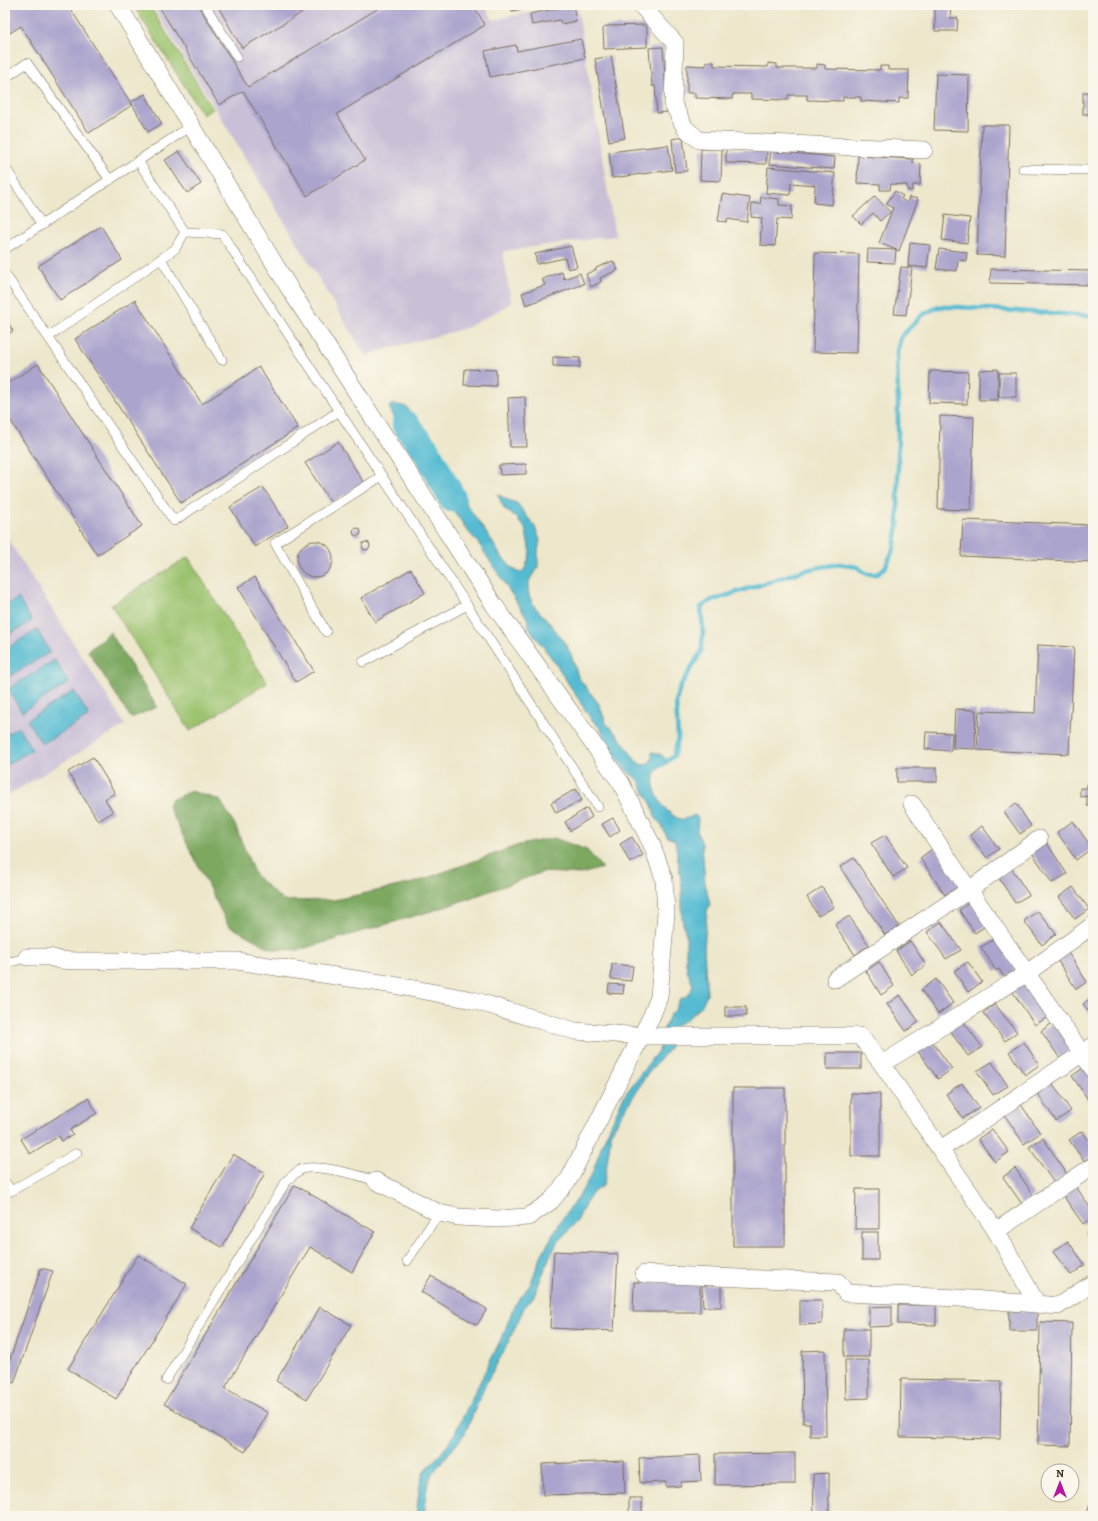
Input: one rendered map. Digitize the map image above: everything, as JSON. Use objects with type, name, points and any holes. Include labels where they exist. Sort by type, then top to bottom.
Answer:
[{"type":"street","points":[[118,5],[291,291],[494,605],[621,783],[652,845],[664,879],[666,912],[659,996],[652,1015],[569,1179],[551,1201],[528,1217],[496,1219],[458,1217],[439,1213],[376,1181]]},
{"type":"street","points":[[641,5],[674,43],[673,104],[685,128],[699,140],[924,150]]},
{"type":"street","points":[[912,804],[969,890],[1027,973],[1088,1050],[1093,1069]]},
{"type":"street","points":[[835,979],[969,890],[1039,840]]},
{"type":"street","points":[[882,1064],[1027,973],[1093,925]]},
{"type":"street","points":[[27,957],[49,957],[60,960],[237,960],[388,984],[473,1000],[575,1031],[641,1036],[860,1036],[882,1064],[996,1231],[1037,1304]]},
{"type":"street","points":[[941,1149],[1088,1050]]},
{"type":"street","points":[[996,1231],[1093,1166]]},
{"type":"street","points":[[644,1274],[838,1282],[846,1293],[958,1298],[1058,1306],[1093,1283]]},
{"type":"lane","points":[[205,5],[237,57]]},
{"type":"lane","points":[[5,78],[27,63],[110,180]]},
{"type":"lane","points":[[5,249],[191,126]]},
{"type":"lane","points":[[138,161],[185,232]]},
{"type":"lane","points":[[5,167],[42,225]]},
{"type":"lane","points":[[1023,169],[1093,170]]},
{"type":"lane","points":[[48,337],[175,249],[185,232]]},
{"type":"lane","points":[[185,232],[222,234],[467,605],[598,807]]},
{"type":"lane","points":[[161,259],[222,360]]},
{"type":"lane","points":[[5,274],[174,521],[339,411]]},
{"type":"lane","points":[[326,632],[275,543],[382,476]]},
{"type":"lane","points":[[363,662],[467,605]]},
{"type":"lane","points":[[5,962],[16,961],[27,957]]},
{"type":"lane","points":[[5,1182],[11,1191],[77,1152]]},
{"type":"lane","points":[[166,1380],[287,1180],[301,1170],[318,1168],[363,1176],[376,1181]]},
{"type":"lane","points":[[407,1261],[439,1213]]},
{"type":"shaded area","points":[[152,5],[484,5],[493,20],[566,5],[577,5],[615,236],[503,251],[511,303],[467,328],[366,356]]},
{"type":"shaded area","points":[[5,535],[125,725],[5,797]]},
{"type":"green space","points":[[133,5],[149,5],[213,109],[203,115]]},
{"type":"green space","points":[[188,557],[267,683],[190,731],[111,605]]},
{"type":"green space","points":[[110,632],[157,707],[131,718],[88,651]]},
{"type":"green space","points":[[191,791],[220,800],[235,825],[255,875],[283,901],[334,900],[413,883],[519,845],[554,838],[587,850],[602,868],[581,874],[543,872],[445,907],[299,950],[271,949],[228,925],[168,806],[171,800]]},
{"type":"water","points":[[393,404],[407,407],[425,442],[440,455],[415,455],[389,407]]},
{"type":"water","points":[[423,464],[442,464],[455,488],[500,555],[512,568],[518,572],[522,572],[526,567],[530,553],[526,531],[517,517],[505,510],[497,494],[517,503],[535,527],[540,540],[538,567],[530,579],[528,587],[529,596],[535,607],[550,623],[566,645],[571,654],[578,677],[599,704],[606,723],[619,737],[636,761],[642,765],[649,764],[652,758],[652,752],[662,755],[667,761],[668,763],[658,769],[654,776],[655,791],[663,805],[674,816],[682,819],[695,815],[698,818],[697,831],[702,844],[705,883],[710,904],[707,911],[704,949],[707,994],[702,1005],[687,1019],[677,1025],[669,1049],[646,1076],[613,1129],[605,1178],[602,1187],[594,1191],[577,1221],[559,1240],[550,1256],[534,1296],[524,1308],[503,1353],[487,1381],[465,1433],[432,1474],[425,1500],[425,1516],[416,1516],[423,1473],[453,1437],[504,1333],[514,1306],[530,1285],[541,1256],[560,1222],[582,1191],[593,1172],[602,1144],[624,1096],[660,1048],[664,1028],[670,1015],[675,1010],[680,999],[686,997],[691,991],[693,985],[687,970],[686,935],[682,919],[682,886],[675,840],[667,837],[662,826],[655,817],[652,805],[639,780],[628,772],[617,760],[600,728],[591,719],[554,661],[532,632],[527,618],[479,544],[467,530]]},
{"type":"water","points":[[18,598],[32,621],[5,637],[5,606]]},
{"type":"water","points":[[37,630],[50,652],[5,679],[5,649]]},
{"type":"water","points":[[55,660],[69,683],[22,712],[8,689]]},
{"type":"water","points":[[74,691],[89,716],[42,744],[27,720]]},
{"type":"water","points":[[18,727],[32,750],[5,766],[5,735]]},
{"type":"building","points":[[5,5],[68,5],[132,105],[89,133],[21,26],[5,36]]},
{"type":"building","points":[[158,5],[198,5],[248,87],[384,5],[473,5],[485,25],[337,114],[365,160],[307,196],[243,91],[219,105]]},
{"type":"building","points":[[217,5],[315,5],[242,48]]},
{"type":"building","points":[[511,5],[538,5],[538,6],[512,11]]},
{"type":"building","points":[[573,5],[576,21],[561,24],[560,20],[532,25],[530,14]]},
{"type":"building","points":[[935,5],[951,5],[950,18],[958,18],[957,31],[935,31]]},
{"type":"building","points":[[644,25],[647,27],[647,47],[604,49],[603,29],[606,26]]},
{"type":"building","points":[[581,39],[585,58],[490,77],[485,51],[516,45],[517,51]]},
{"type":"building","points":[[663,47],[667,112],[657,113],[655,86],[652,86],[649,48]]},
{"type":"building","points":[[611,56],[625,138],[609,141],[595,59]]},
{"type":"building","points":[[706,62],[714,62],[714,66],[768,67],[768,63],[777,64],[777,68],[817,68],[817,64],[825,65],[825,69],[880,70],[880,66],[888,66],[888,70],[909,70],[908,98],[899,98],[899,103],[861,101],[861,97],[843,97],[843,101],[807,100],[807,95],[788,95],[788,100],[751,99],[751,94],[733,94],[732,99],[695,98],[695,93],[687,93],[687,65],[706,66]]},
{"type":"building","points":[[936,74],[969,75],[968,131],[934,130]]},
{"type":"building","points":[[1083,92],[1093,92],[1093,114],[1083,114]]},
{"type":"building","points":[[145,94],[162,124],[148,132],[131,102]]},
{"type":"building","points":[[982,125],[1009,125],[1005,256],[977,255]]},
{"type":"building","points":[[683,137],[687,171],[675,172],[672,139]]},
{"type":"building","points":[[668,145],[672,170],[612,178],[609,152]]},
{"type":"building","points":[[701,149],[722,149],[721,181],[700,180]]},
{"type":"building","points":[[726,149],[767,151],[766,164],[726,163]]},
{"type":"building","points":[[179,151],[201,184],[187,193],[165,160]]},
{"type":"building","points":[[771,151],[835,157],[834,169],[769,164]]},
{"type":"building","points":[[858,156],[913,159],[913,163],[921,164],[920,185],[913,185],[912,191],[907,190],[907,185],[891,184],[890,190],[880,190],[880,184],[857,183]]},
{"type":"building","points":[[768,167],[835,173],[832,205],[814,203],[815,185],[791,183],[790,195],[766,193]]},
{"type":"building","points":[[895,191],[903,196],[901,199],[907,203],[909,197],[918,199],[899,251],[879,243],[893,208],[886,204]]},
{"type":"building","points":[[722,194],[750,198],[747,222],[727,219],[727,222],[718,221]]},
{"type":"building","points":[[875,196],[890,212],[880,221],[873,213],[861,224],[853,216]]},
{"type":"building","points":[[761,197],[779,199],[779,205],[792,206],[791,220],[777,219],[775,246],[760,245],[762,218],[751,217],[752,203],[760,204]]},
{"type":"building","points":[[945,215],[970,218],[967,243],[942,240]]},
{"type":"building","points":[[101,226],[122,260],[60,300],[38,266]]},
{"type":"building","points":[[910,243],[930,245],[927,268],[908,266]]},
{"type":"building","points":[[571,246],[577,267],[568,269],[565,258],[537,264],[535,254]]},
{"type":"building","points":[[868,249],[896,250],[895,263],[867,262]]},
{"type":"building","points":[[939,249],[967,252],[966,261],[958,260],[957,271],[936,269]]},
{"type":"building","points":[[815,253],[859,254],[857,353],[813,352]]},
{"type":"building","points":[[613,261],[618,270],[600,278],[601,282],[591,287],[586,274]]},
{"type":"building","points":[[901,267],[912,268],[906,315],[894,314]]},
{"type":"building","points":[[991,269],[1093,271],[1093,285],[990,283]]},
{"type":"building","points":[[562,272],[564,279],[580,273],[584,284],[526,305],[522,293],[545,285],[542,279]]},
{"type":"building","points":[[135,300],[202,404],[259,367],[298,428],[181,503],[75,339]]},
{"type":"building","points":[[5,317],[13,331],[5,336]]},
{"type":"building","points":[[553,357],[580,358],[580,367],[553,366]]},
{"type":"building","points":[[38,364],[142,526],[97,555],[5,412],[5,385]]},
{"type":"building","points":[[465,369],[496,370],[496,386],[464,385]]},
{"type":"building","points":[[998,369],[998,400],[979,400],[979,370]]},
{"type":"building","points":[[930,371],[968,372],[967,404],[929,403]]},
{"type":"building","points":[[999,373],[1016,373],[1016,397],[999,397]]},
{"type":"building","points":[[525,397],[527,447],[510,447],[508,398]]},
{"type":"building","points":[[940,416],[974,417],[971,510],[938,509]]},
{"type":"building","points":[[338,442],[364,483],[331,503],[305,463]]},
{"type":"building","points":[[526,464],[526,474],[500,475],[499,465]]},
{"type":"building","points":[[263,487],[288,526],[255,547],[230,507]]},
{"type":"building","points":[[963,520],[1093,525],[1093,562],[961,556]]},
{"type":"building","points":[[357,528],[360,529],[360,535],[357,536],[354,535],[353,532],[354,529]]},
{"type":"building","points":[[319,541],[328,546],[332,552],[332,566],[328,572],[319,577],[311,577],[302,572],[298,566],[297,555],[302,546],[308,542]]},
{"type":"building","points":[[364,542],[368,542],[370,546],[368,550],[364,550],[362,548],[362,544]]},
{"type":"building","points":[[411,569],[425,593],[375,622],[361,598]]},
{"type":"building","points":[[255,577],[314,671],[296,682],[238,587]]},
{"type":"building","points":[[1038,645],[1074,647],[1069,754],[977,750],[979,711],[1035,713]]},
{"type":"building","points":[[955,709],[976,710],[975,749],[953,748]]},
{"type":"building","points":[[926,732],[952,733],[951,751],[925,749]]},
{"type":"building","points":[[93,757],[115,793],[105,799],[113,812],[98,821],[68,772]]},
{"type":"building","points":[[897,768],[937,768],[937,782],[897,782]]},
{"type":"building","points":[[1093,783],[1093,809],[1091,809],[1091,806],[1087,806],[1087,796],[1080,797],[1080,788],[1087,788],[1087,784]]},
{"type":"building","points":[[576,789],[582,800],[556,813],[551,803]]},
{"type":"building","points":[[1016,803],[1031,826],[1020,834],[1004,812]]},
{"type":"building","points":[[587,808],[592,817],[570,831],[565,822]]},
{"type":"building","points":[[613,818],[620,830],[610,837],[602,824]]},
{"type":"building","points":[[1073,821],[1092,848],[1076,860],[1057,832]]},
{"type":"building","points":[[982,826],[999,849],[987,858],[970,835]]},
{"type":"building","points":[[885,835],[907,868],[893,877],[871,843]]},
{"type":"building","points":[[632,837],[643,855],[630,863],[620,844]]},
{"type":"building","points":[[1046,842],[1067,874],[1052,883],[1031,851]]},
{"type":"building","points":[[935,847],[961,885],[945,895],[920,858]]},
{"type":"building","points":[[854,858],[899,926],[885,935],[840,867]]},
{"type":"building","points":[[1010,866],[1029,895],[1015,903],[997,875]]},
{"type":"building","points":[[822,887],[834,907],[818,916],[807,897]]},
{"type":"building","points":[[1073,887],[1089,909],[1075,919],[1059,897]]},
{"type":"building","points":[[971,901],[987,925],[975,933],[959,910]]},
{"type":"building","points":[[1038,911],[1056,934],[1042,945],[1024,921]]},
{"type":"building","points":[[849,916],[869,945],[855,955],[835,925]]},
{"type":"building","points":[[941,922],[961,950],[946,959],[927,932]]},
{"type":"building","points":[[1093,930],[1093,946],[1085,935]]},
{"type":"building","points":[[996,938],[1016,969],[1004,977],[999,969],[996,971],[981,947]]},
{"type":"building","points":[[910,941],[926,965],[912,975],[896,951]]},
{"type":"building","points":[[1067,951],[1087,982],[1076,989],[1056,958]]},
{"type":"building","points":[[879,962],[894,986],[881,995],[866,971]]},
{"type":"building","points":[[968,962],[982,982],[968,992],[954,971]]},
{"type":"building","points":[[612,964],[633,966],[631,981],[611,979]]},
{"type":"building","points":[[936,979],[953,1003],[938,1014],[921,990]]},
{"type":"building","points":[[1024,979],[1049,1016],[1035,1025],[1010,988]]},
{"type":"building","points":[[609,984],[624,985],[623,994],[608,993]]},
{"type":"building","points":[[900,995],[919,1022],[906,1031],[887,1004]]},
{"type":"building","points":[[1093,996],[1093,1018],[1083,1004]]},
{"type":"building","points":[[995,1004],[1017,1032],[1005,1041],[983,1013]]},
{"type":"building","points":[[725,1007],[746,1007],[746,1016],[725,1016]]},
{"type":"building","points":[[961,1018],[982,1047],[968,1056],[948,1028]]},
{"type":"building","points":[[1054,1022],[1074,1051],[1061,1060],[1041,1031]]},
{"type":"building","points":[[931,1040],[952,1069],[938,1079],[917,1050]]},
{"type":"building","points":[[1024,1042],[1039,1065],[1025,1075],[1009,1052]]},
{"type":"building","points":[[827,1053],[861,1053],[861,1069],[827,1069]]},
{"type":"building","points":[[992,1062],[1008,1086],[993,1095],[977,1071]]},
{"type":"building","points":[[1086,1066],[1093,1077],[1093,1098],[1089,1101],[1072,1076]]},
{"type":"building","points":[[1051,1081],[1071,1111],[1056,1121],[1036,1091]]},
{"type":"building","points":[[962,1083],[979,1108],[963,1118],[946,1094]]},
{"type":"building","points":[[733,1088],[785,1088],[785,1246],[733,1246]]},
{"type":"building","points":[[851,1093],[880,1094],[880,1156],[851,1156]]},
{"type":"building","points":[[88,1098],[97,1113],[70,1130],[73,1135],[62,1141],[59,1136],[30,1154],[21,1139]]},
{"type":"building","points":[[1020,1103],[1040,1133],[1024,1144],[1004,1114]]},
{"type":"building","points":[[992,1129],[1009,1152],[995,1162],[978,1139]]},
{"type":"building","points":[[1082,1131],[1093,1146],[1093,1155],[1084,1161],[1069,1140]]},
{"type":"building","points":[[1043,1138],[1067,1174],[1054,1183],[1029,1147]]},
{"type":"building","points":[[233,1154],[265,1173],[222,1247],[189,1228]]},
{"type":"building","points":[[1015,1168],[1034,1196],[1022,1204],[1003,1177]]},
{"type":"building","points":[[295,1185],[375,1232],[352,1272],[310,1247],[225,1388],[268,1413],[245,1452],[164,1404]]},
{"type":"building","points":[[1075,1185],[1093,1212],[1093,1217],[1083,1224],[1062,1194]]},
{"type":"building","points":[[856,1189],[879,1189],[879,1229],[855,1229]]},
{"type":"building","points":[[1093,1229],[1093,1243],[1086,1233]]},
{"type":"building","points":[[862,1232],[878,1232],[878,1260],[862,1260]]},
{"type":"building","points":[[1068,1241],[1085,1265],[1071,1275],[1053,1252]]},
{"type":"building","points":[[554,1251],[618,1254],[614,1331],[550,1328]]},
{"type":"building","points":[[138,1255],[187,1284],[116,1399],[68,1369]]},
{"type":"building","points":[[41,1268],[53,1271],[14,1383],[5,1380],[5,1374]]},
{"type":"building","points":[[431,1276],[487,1309],[477,1325],[421,1292]]},
{"type":"building","points":[[634,1282],[700,1282],[700,1312],[633,1312]]},
{"type":"building","points":[[721,1284],[721,1307],[703,1307],[702,1285]]},
{"type":"building","points":[[800,1300],[822,1300],[822,1324],[800,1325]]},
{"type":"building","points":[[898,1305],[936,1305],[936,1325],[898,1324]]},
{"type":"building","points":[[892,1306],[892,1326],[869,1327],[869,1307]]},
{"type":"building","points":[[320,1307],[351,1325],[307,1399],[276,1381]]},
{"type":"building","points":[[1009,1311],[1037,1311],[1037,1331],[1009,1331]]},
{"type":"building","points":[[1040,1322],[1072,1323],[1070,1446],[1038,1445]]},
{"type":"building","points":[[844,1329],[869,1329],[869,1357],[844,1357]]},
{"type":"building","points":[[825,1350],[826,1436],[810,1436],[810,1423],[803,1423],[802,1351]]},
{"type":"building","points":[[845,1360],[869,1360],[869,1398],[846,1399]]},
{"type":"building","points":[[901,1379],[1001,1381],[1000,1439],[900,1437]]},
{"type":"building","points":[[795,1453],[795,1484],[715,1485],[715,1454]]},
{"type":"building","points":[[700,1455],[701,1481],[681,1482],[681,1486],[666,1487],[666,1482],[640,1483],[639,1458]]},
{"type":"building","points":[[624,1461],[625,1493],[543,1495],[542,1464]]},
{"type":"building","points":[[829,1473],[829,1516],[814,1516],[813,1474]]},
{"type":"building","points":[[1093,1495],[1093,1516],[1086,1516]]},
{"type":"building","points":[[629,1498],[642,1498],[642,1516],[629,1516]]},
{"type":"waterway","points":[[662,765],[674,756],[678,738],[676,702],[680,687],[701,652],[703,632],[701,607],[710,601],[805,570],[839,564],[857,567],[867,574],[878,574],[886,566],[894,548],[898,525],[897,351],[901,337],[922,315],[938,307],[958,307],[1093,316]]},
{"type":"waterway","points":[[406,425],[426,450],[452,498]]}]
